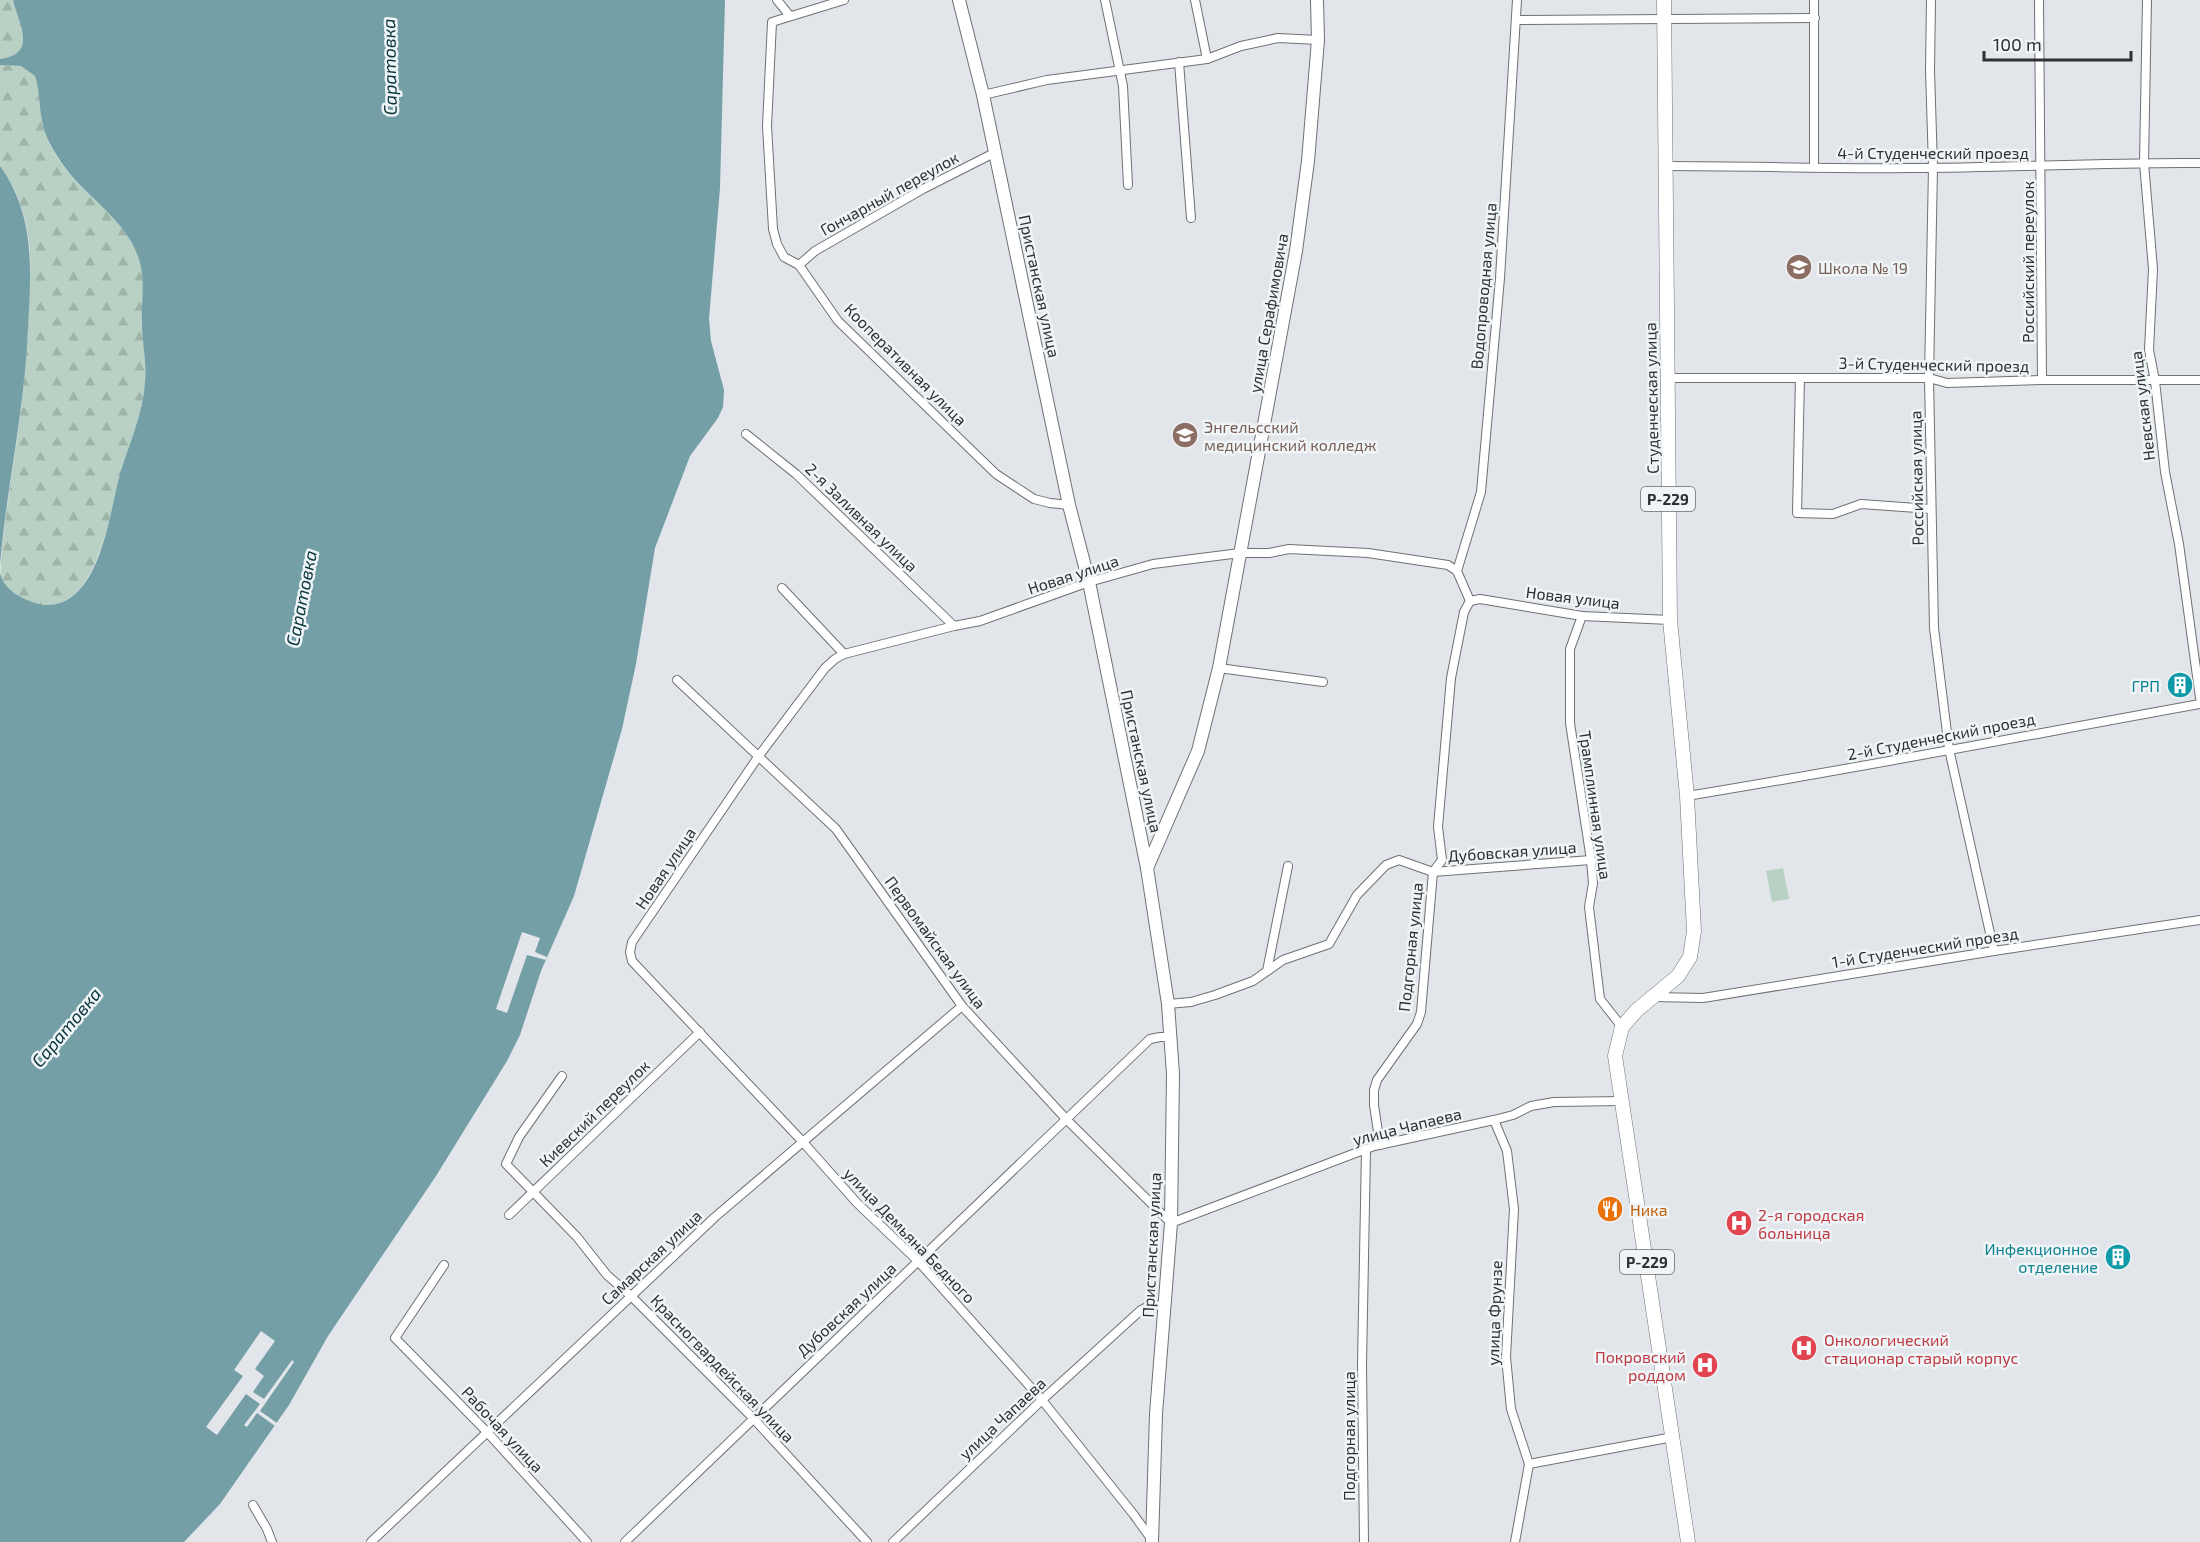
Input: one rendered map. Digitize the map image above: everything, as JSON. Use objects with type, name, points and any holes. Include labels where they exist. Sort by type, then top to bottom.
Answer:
[{"type":"main road","name":"Студенческая улица","points":[[1654,997],[1678,976],[1690,957],[1694,931],[1688,796],[1670,620],[1664,0]]},
{"type":"main road","name":"Р-229","points":[[1654,997],[1637,1010],[1622,1027],[1615,1056],[1688,1542]]},
{"type":"street","points":[[777,0],[790,16],[844,0]]},
{"type":"street","name":"Пристанская улица","points":[[959,0],[996,152],[1069,504],[1089,582],[1147,868],[1168,1004],[1173,1074],[1171,1223],[1156,1414],[1152,1542]]},
{"type":"street","points":[[1105,0],[1123,86],[1128,184]]},
{"type":"street","points":[[1195,0],[1207,59]]},
{"type":"street","name":"улица Серафимовича","points":[[1147,868],[1198,751],[1219,668],[1296,251],[1308,161],[1318,40],[1317,0]]},
{"type":"street","name":"Водопроводная улица","points":[[1457,572],[1481,492],[1500,278],[1517,0]]},
{"type":"street","points":[[1814,0],[1815,167]]},
{"type":"street","name":"Российская улица","points":[[1931,0],[1930,70],[1933,167],[1929,378],[1934,627],[1949,749],[1994,951]]},
{"type":"street","name":"Российский переулок","points":[[2039,0],[2042,380]]},
{"type":"street","name":"Невская улица","points":[[2147,0],[2144,162],[2153,269],[2149,350],[2155,381],[2165,472],[2179,544],[2200,698]]},
{"type":"street","name":"Кооперативная улица","points":[[790,16],[772,21],[767,126],[773,230],[777,244],[784,256],[799,265],[838,321],[996,474],[1034,499],[1069,504]]},
{"type":"street","points":[[1517,20],[1815,18]]},
{"type":"street","points":[[983,95],[1047,80],[1207,59],[1241,46],[1278,38],[1318,40]]},
{"type":"street","points":[[1179,62],[1191,218]]},
{"type":"street","name":"Гончарный переулок","points":[[799,265],[825,245],[923,189],[996,152]]},
{"type":"street","name":"4-й Студенческий проезд","points":[[1666,166],[2042,167],[2144,162],[2200,163]]},
{"type":"street","name":"3-й Студенческий проезд","points":[[1667,378],[1929,378],[1947,383],[2042,380],[2200,380]]},
{"type":"street","points":[[1800,378],[1797,513],[1833,514],[1861,504],[1931,508]]},
{"type":"street","name":"2-я Заливная улица","points":[[746,434],[796,474],[954,626]]},
{"type":"street","name":"Новая улица","points":[[632,961],[630,952],[633,942],[758,757],[835,658],[980,621],[1089,582],[1153,564],[1240,553],[1269,553],[1288,549],[1368,553],[1448,565],[1457,572]]},
{"type":"street","points":[[1457,572],[1470,601]]},
{"type":"street","points":[[782,588],[844,654]]},
{"type":"street","name":"Новая улица","points":[[1470,601],[1480,599],[1582,616],[1670,620]]},
{"type":"street","name":"Подгорная улица","points":[[1380,1145],[1374,1105],[1377,1080],[1417,1024],[1421,1012],[1433,872],[1442,860],[1438,827],[1451,678],[1464,612],[1470,601]]},
{"type":"street","name":"Трамплинная улица","points":[[1582,616],[1570,649],[1570,723],[1591,860],[1593,883],[1589,907],[1599,999],[1622,1027]]},
{"type":"street","points":[[1219,668],[1323,682]]},
{"type":"street","name":"Первомайская улица","points":[[677,680],[836,829],[962,1006],[1067,1120],[1171,1223]]},
{"type":"street","name":"2-й Студенческий проезд","points":[[1688,796],[1885,763],[1949,749],[2200,704]]},
{"type":"street","name":"Дубовская улица","points":[[1168,1004],[1180,1004],[1215,995],[1253,981],[1283,960],[1329,944],[1356,895],[1386,865],[1399,860],[1433,872],[1591,860]]},
{"type":"street","points":[[1267,971],[1288,866]]},
{"type":"street","name":"1-й Студенческий проезд","points":[[1654,997],[1703,998],[2200,920]]},
{"type":"street","name":"улица Демьяна Бедного","points":[[632,961],[802,1141],[857,1203],[918,1261],[1042,1400],[1134,1515],[1152,1542]]},
{"type":"street","name":"Самарская улица","points":[[371,1542],[715,1217],[962,1006]]},
{"type":"street","name":"Киевский переулок","points":[[509,1215],[699,1032]]},
{"type":"street","name":"Дубовская улица","points":[[625,1542],[1150,1039],[1171,1037]]},
{"type":"street","name":"Красногвардейская улица","points":[[562,1076],[519,1137],[506,1164],[577,1237],[607,1275],[753,1418],[867,1542]]},
{"type":"street","name":"улица Чапаева","points":[[1171,1223],[1380,1145],[1494,1120],[1513,1115],[1531,1106],[1554,1102],[1623,1101]]},
{"type":"street","name":"улица Фрунзе","points":[[1494,1120],[1507,1151],[1514,1209],[1506,1357],[1511,1409],[1529,1464],[1515,1542]]},
{"type":"street","name":"Подгорная улица","points":[[1364,1542],[1362,1364],[1366,1150]]},
{"type":"street","name":"Рабочая улица","points":[[444,1265],[395,1338],[487,1432],[586,1542]]},
{"type":"street","name":"улица Чапаева","points":[[892,1542],[1141,1310],[1149,1306],[1166,1305]]},
{"type":"street","points":[[1529,1464],[1673,1437]]},
{"type":"street","points":[[253,1505],[272,1542]]},
{"type":"green space","points":[[0,0],[13,0],[23,37],[19,51],[12,56],[0,59]]},
{"type":"green space","points":[[0,65],[21,66],[35,76],[42,123],[51,147],[69,174],[128,235],[136,250],[142,273],[145,384],[138,419],[120,475],[109,521],[92,570],[79,590],[62,602],[41,605],[12,592],[4,584],[1,576],[3,536],[23,388],[30,264],[25,219],[16,193],[0,165]]},
{"type":"green space","points":[[1783,868],[1789,899],[1772,902],[1766,871]]},
{"type":"water","name":"Саратовка","points":[[13,0],[725,0],[720,188],[709,319],[711,341],[724,390],[723,407],[718,418],[690,456],[655,548],[636,664],[622,729],[574,896],[541,971],[520,1035],[507,1061],[436,1176],[328,1336],[289,1405],[220,1504],[184,1542],[0,1542],[0,573],[12,591],[39,604],[52,605],[64,602],[80,589],[95,565],[106,534],[120,474],[142,406],[145,375],[143,280],[138,256],[131,241],[109,213],[71,176],[52,147],[43,126],[35,76],[21,66],[0,65],[0,59],[12,56],[19,51],[22,45],[22,28]]},
{"type":"water","points":[[0,166],[12,185],[25,224],[29,244],[30,286],[23,388],[0,564]]},
{"type":"pier","points":[[522,932],[540,938],[535,952],[547,957],[546,960],[527,955],[507,1013],[496,1009]]},
{"type":"pier","points":[[261,1331],[275,1341],[255,1369],[264,1376],[253,1392],[264,1399],[292,1360],[294,1362],[260,1411],[277,1423],[275,1426],[257,1413],[247,1427],[244,1425],[260,1404],[246,1394],[217,1435],[206,1427],[243,1376],[234,1370]]},
{"type":"place","name":"Школа № 19","points":[[1799,267]]},
{"type":"place","name":"Энгельсский медицинский колледж","points":[[1185,435]]},
{"type":"place","name":"ГРП","points":[[2180,685]]},
{"type":"place","name":"Ника","points":[[1610,1209]]},
{"type":"place","name":"2-я городская больница","points":[[1739,1223]]},
{"type":"place","name":"Инфекционное отделение","points":[[2118,1257]]},
{"type":"place","name":"Онкологический стационар старый корпус","points":[[1804,1348]]},
{"type":"place","name":"Покровский роддом","points":[[1705,1365]]}]
